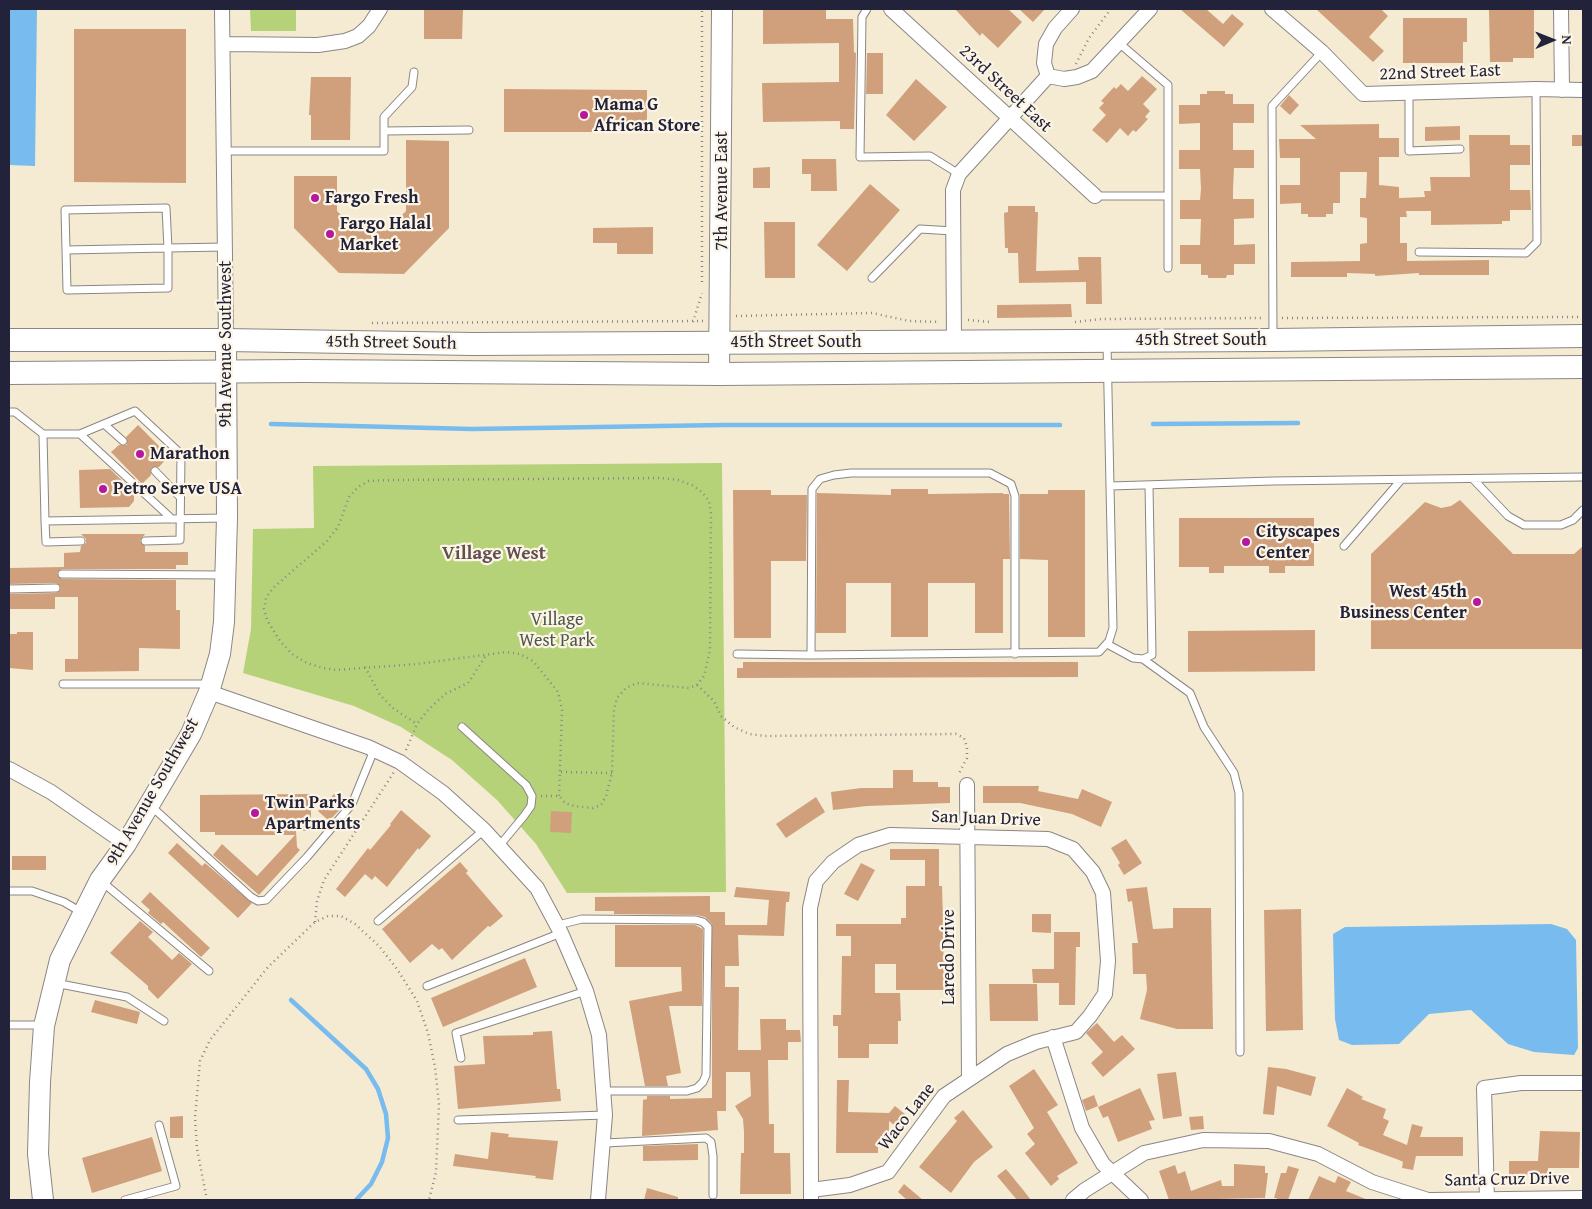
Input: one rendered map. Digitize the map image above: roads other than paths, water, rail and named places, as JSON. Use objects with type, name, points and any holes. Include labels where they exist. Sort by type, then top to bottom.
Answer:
[{"type":"main road","name":"45th Street South","points":[[9,340],[226,340],[473,344],[1273,340],[1583,336]]},
{"type":"main road","points":[[9,350],[76,340]]},
{"type":"main road","name":"45th Street South","points":[[9,373],[226,371],[719,374],[1583,367]]},
{"type":"street","name":"9th Avenue Southwest","points":[[44,1200],[38,1154],[40,1082],[44,1026],[60,960],[100,880],[126,844],[191,734],[210,688],[220,654],[224,622],[227,518],[226,247],[222,9]]},
{"type":"street","points":[[224,44],[318,45],[345,41],[358,36],[369,26],[380,9]]},
{"type":"street","name":"7th Avenue East","points":[[719,374],[722,9]]},
{"type":"street","name":"23rd Street East","points":[[892,9],[1095,196]]},
{"type":"street","points":[[1048,76],[1044,63],[1046,44],[1055,28],[1072,9]]},
{"type":"street","points":[[1048,76],[1072,78],[1092,71],[1150,9]]},
{"type":"street","name":"22nd Street East","points":[[1272,9],[1322,52],[1364,94],[1536,89],[1583,90]]},
{"type":"street","points":[[1561,9],[1562,90]]},
{"type":"street","points":[[954,342],[953,190],[959,174],[1048,76]]},
{"type":"street","points":[[210,688],[374,750],[400,762],[443,793],[484,830],[500,845],[537,888],[560,929],[586,991],[599,1035],[605,1091],[605,1115],[598,1200]]},
{"type":"street","points":[[9,769],[51,792],[126,844]]},
{"type":"street","name":"Laredo Drive","points":[[967,785],[969,1078]]},
{"type":"street","name":"San Juan Drive","points":[[811,1195],[810,908],[816,881],[833,862],[858,845],[890,835],[1048,839],[1073,849],[1093,872],[1104,893],[1108,961],[1105,994],[1076,1032],[1053,1037]]},
{"type":"street","points":[[1053,1037],[1082,1128],[1103,1164],[1141,1200]]},
{"type":"street","name":"Waco Lane","points":[[811,1195],[850,1185],[888,1172],[944,1096],[1007,1054],[1053,1037]]},
{"type":"street","points":[[1487,1200],[1484,1088],[1520,1083],[1583,1083]]},
{"type":"street","name":"Santa Cruz Drive","points":[[1073,1200],[1085,1190],[1144,1154],[1203,1140],[1268,1140],[1318,1154],[1372,1182],[1430,1200],[1583,1198]]},
{"type":"lane","points":[[867,9],[862,18],[860,157],[930,156],[959,174]]},
{"type":"lane","points":[[1119,43],[1168,85],[1168,268]]},
{"type":"lane","points":[[1273,340],[1272,106],[1322,52]]},
{"type":"lane","points":[[225,151],[384,151],[384,117],[412,87],[414,72]]},
{"type":"lane","points":[[1418,252],[1526,252],[1537,242],[1536,89]]},
{"type":"lane","points":[[1409,92],[1409,151],[1460,149]]},
{"type":"lane","points":[[384,131],[469,130]]},
{"type":"lane","points":[[1095,196],[1168,196]]},
{"type":"lane","points":[[166,208],[168,288],[67,290],[66,250],[65,210],[166,208]]},
{"type":"lane","points":[[872,278],[920,229],[953,231]]},
{"type":"lane","points":[[66,250],[226,247]]},
{"type":"lane","points":[[737,654],[1015,654],[1099,652],[1107,644],[1113,628],[1106,341]]},
{"type":"lane","points":[[9,412],[16,412],[43,434],[80,434],[136,411],[180,454],[180,540],[145,541]]},
{"type":"lane","points":[[104,424],[123,441]]},
{"type":"lane","points":[[43,434],[46,542],[81,541]]},
{"type":"lane","points":[[80,434],[172,519]]},
{"type":"lane","points":[[155,471],[180,497]]},
{"type":"lane","points":[[811,655],[810,522],[812,490],[820,479],[834,475],[871,473],[990,473],[1011,484],[1015,496],[1015,654]]},
{"type":"lane","points":[[1110,486],[1583,477]]},
{"type":"lane","points":[[1473,479],[1508,516],[1524,525],[1562,525],[1574,520],[1583,510]]},
{"type":"lane","points":[[1344,546],[1401,480]]},
{"type":"lane","points":[[1144,659],[1152,655],[1149,485]]},
{"type":"lane","points":[[45,521],[227,518]]},
{"type":"lane","points":[[62,574],[226,575]]},
{"type":"lane","points":[[9,588],[56,588]]},
{"type":"lane","points":[[1107,644],[1133,658],[1144,659],[1190,693],[1204,727],[1234,773],[1237,786],[1240,1052]]},
{"type":"lane","points":[[63,684],[210,688]]},
{"type":"lane","points":[[462,727],[526,785],[532,796],[531,806],[500,845]]},
{"type":"lane","points":[[149,804],[251,897],[258,901],[266,900],[307,857],[352,804],[374,750]]},
{"type":"lane","points":[[378,921],[484,830]]},
{"type":"lane","points":[[100,880],[209,970]]},
{"type":"lane","points":[[9,891],[32,891],[45,894],[64,902],[83,914]]},
{"type":"lane","points":[[427,986],[582,919],[687,920],[703,922],[708,927],[706,1075],[704,1082],[697,1088],[687,1091],[605,1091]]},
{"type":"lane","points":[[55,983],[127,997],[164,1021]]},
{"type":"lane","points":[[461,1058],[456,1033],[586,991]]},
{"type":"lane","points":[[9,1024],[44,1026]]},
{"type":"lane","points":[[458,1120],[605,1115]]},
{"type":"lane","points":[[125,1200],[176,1186],[159,1125]]},
{"type":"lane","points":[[604,1143],[706,1138],[711,1142],[713,1156],[713,1195]]},
{"type":"water","points":[[9,9],[37,9],[35,166],[9,165]]},
{"type":"water","points":[[1551,924],[1567,929],[1576,940],[1578,1048],[1574,1055],[1534,1052],[1508,1044],[1471,1010],[1429,1014],[1399,1044],[1352,1045],[1339,1040],[1335,1019],[1333,934],[1345,927]]},
{"type":"waterway","points":[[1153,424],[1298,423]]},
{"type":"waterway","points":[[271,424],[472,429],[723,425],[1060,425]]},
{"type":"waterway","points":[[291,1000],[366,1069],[378,1089],[386,1114],[388,1138],[382,1162],[371,1184],[356,1200]]},
{"type":"place","name":"Mama G African Store","points":[[584,115]]},
{"type":"place","name":"Fargo Fresh","points":[[315,198]]},
{"type":"place","name":"Fargo Halal Market","points":[[330,234]]},
{"type":"place","name":"Marathon","points":[[140,454]]},
{"type":"place","name":"Petro Serve USA","points":[[103,489]]},
{"type":"place","name":"Cityscapes Center","points":[[1246,542]]},
{"type":"place","name":"West 45th Business Center","points":[[1477,602]]},
{"type":"place","name":"Twin Parks Apartments","points":[[255,813]]},
{"type":"district","name":"Village West","points":[[494,554]]},
{"type":"park label","name":"Village West Park","points":[[557,630]]}]
